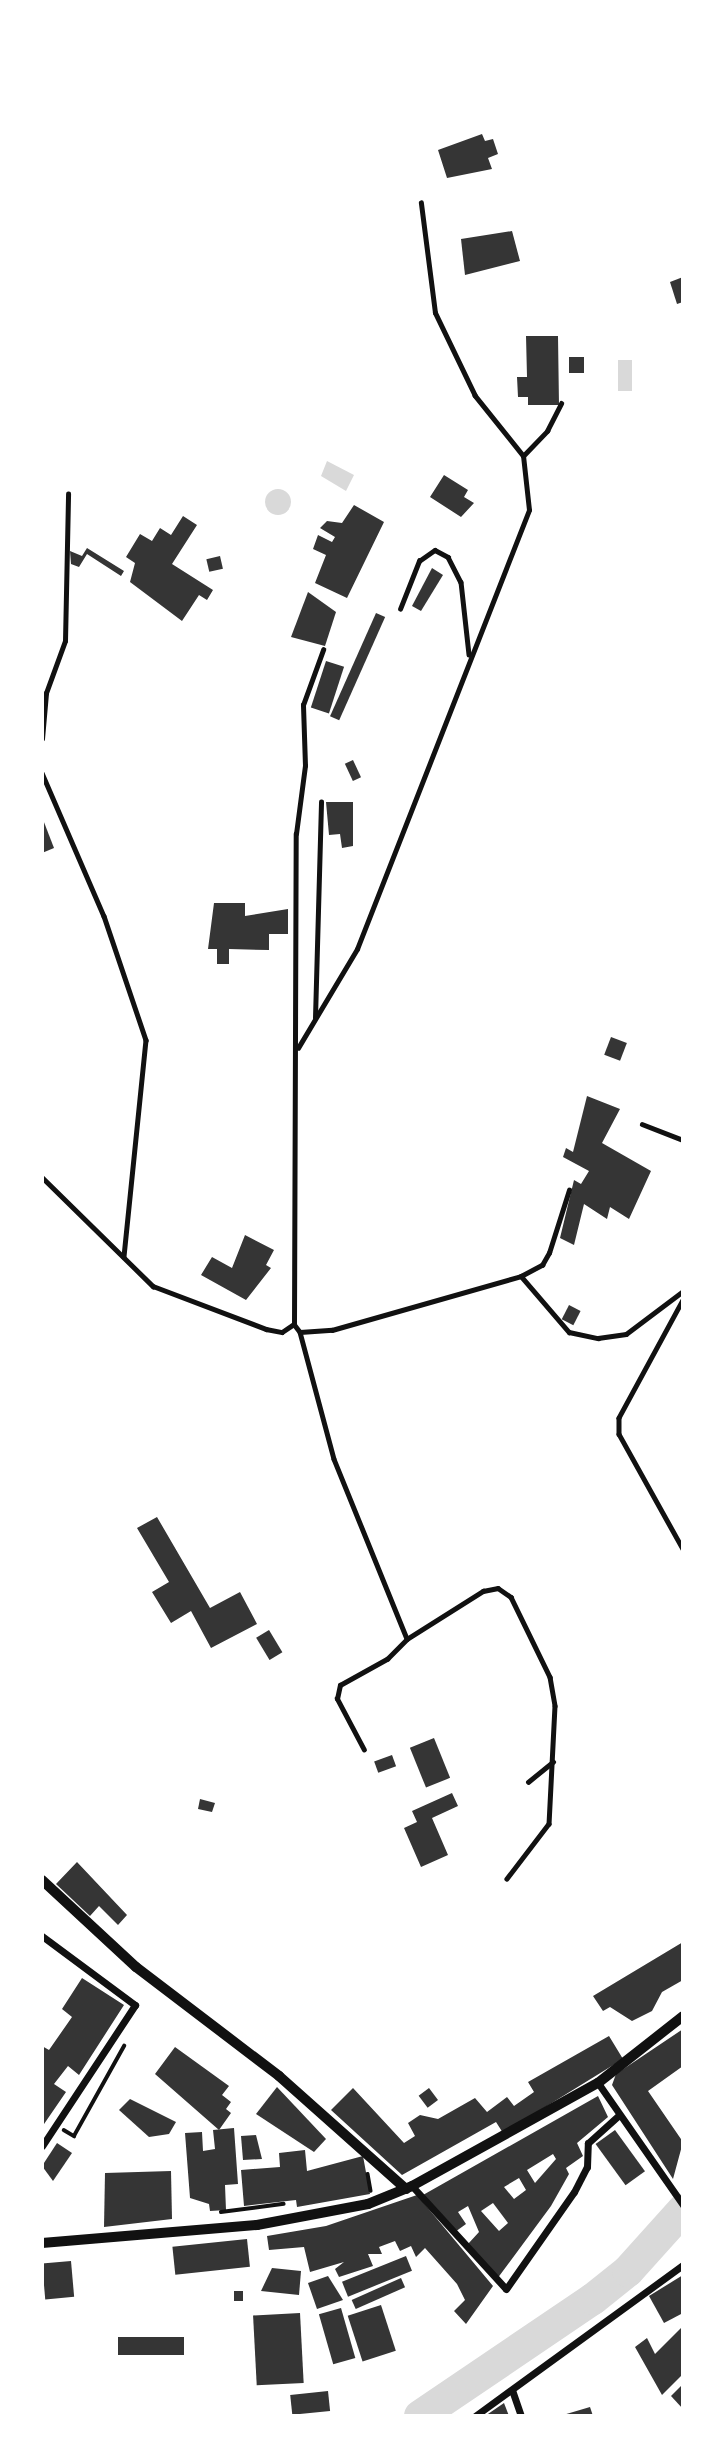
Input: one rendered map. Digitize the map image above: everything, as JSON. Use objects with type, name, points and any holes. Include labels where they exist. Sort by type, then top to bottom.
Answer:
[{"type":"street","points":[[42,1880],[136,1967],[279,2076],[409,2187],[506,2290],[574,2192],[586,2167],[588,2143],[619,2115]]},
{"type":"street","points":[[42,1936],[135,2006],[42,2146]]},
{"type":"street","points":[[42,2244],[257,2225],[358,2207],[409,2187],[598,2083],[683,2016]]},
{"type":"street","points":[[598,2083],[683,2205]]},
{"type":"street","points":[[475,2416],[683,2265]]},
{"type":"street","points":[[512,2390],[521,2416]]},
{"type":"lane","points":[[297,1049],[357,948],[469,656],[529,510],[523,456],[452,357],[435,313],[421,203]]},
{"type":"lane","points":[[523,456],[547,431],[561,403]]},
{"type":"lane","points":[[42,739],[46,693],[65,641],[68,494]]},
{"type":"lane","points":[[400,609],[419,561],[435,550],[448,557],[461,582],[469,656]]},
{"type":"lane","points":[[323,650],[303,705],[294,1324],[300,1332],[334,1459],[407,1640]]},
{"type":"lane","points":[[42,773],[108,928],[146,1040],[124,1258]]},
{"type":"lane","points":[[315,1019],[321,802]]},
{"type":"lane","points":[[642,1124],[683,1140]]},
{"type":"lane","points":[[42,1177],[153,1286],[215,1314],[282,1332],[294,1324]]},
{"type":"lane","points":[[300,1332],[332,1330],[521,1276],[542,1265],[549,1253],[569,1191]]},
{"type":"lane","points":[[521,1276],[569,1332],[598,1338],[626,1334],[683,1291]]},
{"type":"lane","points":[[683,1300],[619,1418],[619,1434],[683,1549]]},
{"type":"lane","points":[[364,1750],[337,1699],[340,1685],[387,1660],[407,1640],[483,1591],[498,1588],[511,1597],[550,1676],[554,1761],[549,1824],[507,1880]]},
{"type":"lane","points":[[528,1782],[554,1761]]},
{"type":"path","points":[[55,2140],[62,2129],[74,2136],[129,2037]]},
{"type":"shaded area","points":[[618,360],[632,360],[632,391],[618,391]]},
{"type":"shaded area","points":[[327,461],[354,475],[346,491],[321,476]]},
{"type":"shaded area","points":[[278,489],[287,493],[291,502],[287,511],[278,515],[269,511],[265,502],[269,493]]},
{"type":"building","points":[[482,134],[485,141],[493,139],[498,154],[488,158],[492,169],[447,178],[438,150]]},
{"type":"building","points":[[512,231],[520,261],[465,275],[461,239]]},
{"type":"building","points":[[683,277],[683,302],[677,304],[670,282]]},
{"type":"building","points":[[526,336],[558,336],[559,405],[528,405],[528,397],[518,397],[517,377],[527,377]]},
{"type":"building","points":[[569,357],[584,357],[584,373],[569,373]]},
{"type":"building","points":[[444,475],[468,490],[464,497],[474,503],[461,517],[430,497]]},
{"type":"building","points":[[354,505],[384,522],[347,598],[315,583],[326,555],[313,549],[318,535],[332,542],[335,537],[320,528],[327,521],[342,523]]},
{"type":"building","points":[[183,516],[197,525],[172,564],[213,590],[207,600],[199,595],[182,621],[130,582],[135,563],[126,557],[140,534],[152,541],[160,528],[171,535]]},
{"type":"building","points":[[87,548],[124,571],[121,576],[87,554],[79,567],[71,564],[70,551],[82,556]]},
{"type":"building","points":[[220,556],[223,569],[209,572],[206,559]]},
{"type":"building","points":[[432,568],[443,575],[421,611],[412,606]]},
{"type":"building","points":[[308,592],[336,612],[325,646],[291,637]]},
{"type":"building","points":[[376,613],[385,617],[339,720],[330,716]]},
{"type":"building","points":[[326,661],[344,667],[329,713],[311,708]]},
{"type":"building","points":[[353,760],[361,777],[353,781],[345,764]]},
{"type":"building","points":[[326,802],[353,802],[353,846],[342,848],[340,834],[329,835]]},
{"type":"building","points":[[42,817],[54,848],[42,853]]},
{"type":"building","points":[[214,903],[245,903],[245,916],[288,909],[288,934],[269,934],[269,950],[229,949],[229,964],[217,964],[217,949],[208,949]]},
{"type":"building","points":[[611,1037],[627,1043],[620,1061],[604,1055]]},
{"type":"building","points":[[587,1096],[620,1109],[602,1143],[651,1171],[629,1219],[610,1207],[607,1219],[584,1204],[574,1245],[560,1238],[574,1180],[581,1184],[589,1171],[563,1157],[566,1148],[573,1152]]},
{"type":"building","points":[[245,1235],[274,1250],[266,1265],[271,1268],[246,1300],[201,1275],[212,1257],[232,1268]]},
{"type":"building","points":[[569,1305],[581,1311],[573,1325],[562,1319]]},
{"type":"building","points":[[157,1517],[210,1608],[240,1592],[257,1624],[211,1648],[191,1611],[171,1623],[152,1592],[169,1582],[137,1528]]},
{"type":"building","points":[[269,1630],[282,1652],[270,1660],[256,1638]]},
{"type":"building","points":[[434,1738],[450,1778],[426,1788],[410,1748]]},
{"type":"building","points":[[392,1755],[396,1766],[378,1773],[374,1761]]},
{"type":"building","points":[[452,1793],[458,1806],[432,1818],[448,1855],[421,1867],[404,1828],[417,1822],[412,1811]]},
{"type":"building","points":[[200,1799],[215,1803],[212,1812],[198,1809]]},
{"type":"building","points":[[77,1862],[127,1915],[118,1925],[99,1906],[90,1916],[56,1884]]},
{"type":"building","points":[[683,1942],[683,1980],[662,1992],[652,2011],[632,2021],[610,2007],[603,2011],[593,1996]]},
{"type":"building","points":[[82,1978],[124,2005],[79,2075],[68,2066],[54,2084],[66,2092],[42,2127],[42,2046],[49,2050],[72,2017],[62,2009]]},
{"type":"building","points":[[683,2029],[683,2066],[648,2091],[683,2142],[673,2179],[612,2085],[616,2074]]},
{"type":"building","points":[[609,2036],[623,2059],[503,2133],[496,2122],[402,2175],[331,2110],[353,2088],[404,2143],[415,2136],[408,2123],[420,2115],[438,2119],[475,2098],[487,2112],[507,2097],[514,2106],[534,2092],[528,2082]]},
{"type":"building","points":[[175,2047],[229,2086],[222,2095],[231,2102],[226,2109],[231,2113],[219,2130],[155,2074]]},
{"type":"building","points":[[277,2087],[326,2139],[314,2152],[256,2114]]},
{"type":"building","points":[[429,2088],[438,2100],[428,2108],[419,2096]]},
{"type":"building","points":[[598,2096],[608,2117],[577,2143],[583,2156],[566,2168],[569,2174],[551,2206],[497,2279],[468,2244],[479,2232],[468,2206],[458,2212],[466,2224],[455,2232],[423,2195]],"holes":[[[553,2154],[556,2159],[535,2183],[527,2170]],[[519,2178],[526,2190],[514,2199],[504,2187]],[[493,2203],[508,2223],[499,2231],[481,2211]]]},
{"type":"building","points":[[130,2099],[176,2122],[169,2134],[149,2137],[119,2110]]},
{"type":"building","points":[[234,2128],[238,2184],[225,2185],[226,2210],[210,2211],[209,2204],[190,2198],[185,2133],[202,2132],[203,2151],[215,2149],[213,2130]]},
{"type":"building","points":[[615,2130],[645,2171],[626,2185],[596,2144]]},
{"type":"building","points":[[256,2135],[262,2159],[243,2160],[241,2136]]},
{"type":"building","points":[[57,2143],[72,2153],[53,2181],[42,2166]]},
{"type":"building","points":[[305,2150],[307,2171],[363,2156],[370,2194],[297,2207],[296,2200],[244,2206],[241,2170],[280,2167],[279,2153]]},
{"type":"building","points":[[171,2171],[172,2219],[104,2227],[105,2173]]},
{"type":"building","points":[[417,2195],[493,2286],[466,2324],[454,2311],[465,2300],[457,2284],[425,2248],[416,2257],[411,2246],[400,2251],[395,2241],[379,2247],[382,2254],[368,2254],[373,2266],[339,2277],[335,2269],[344,2262],[310,2272],[304,2247],[269,2250],[267,2236],[326,2226]]},
{"type":"building","points":[[247,2239],[250,2267],[175,2275],[172,2247]]},
{"type":"building","points":[[406,2256],[412,2271],[348,2297],[342,2282]]},
{"type":"building","points":[[71,2261],[74,2297],[45,2299],[42,2264]]},
{"type":"building","points":[[272,2268],[301,2271],[299,2295],[261,2291]]},
{"type":"building","points":[[683,2275],[683,2313],[664,2323],[649,2296]]},
{"type":"building","points":[[328,2276],[343,2300],[317,2309],[308,2283]]},
{"type":"building","points":[[401,2278],[405,2287],[356,2309],[352,2300]]},
{"type":"building","points":[[234,2291],[243,2291],[243,2301],[234,2301]]},
{"type":"building","points":[[381,2305],[396,2351],[363,2361],[348,2316]]},
{"type":"building","points":[[341,2308],[355,2358],[333,2364],[319,2314]]},
{"type":"building","points":[[300,2313],[304,2383],[257,2385],[253,2315]]},
{"type":"building","points":[[683,2326],[683,2374],[662,2395],[635,2347],[647,2338],[655,2354]]},
{"type":"building","points":[[118,2337],[184,2337],[184,2355],[118,2355]]},
{"type":"building","points":[[683,2384],[683,2409],[671,2396]]},
{"type":"building","points":[[328,2391],[330,2411],[292,2415],[290,2395]]},
{"type":"building","points":[[504,2403],[509,2416],[485,2416]]},
{"type":"building","points":[[590,2407],[593,2416],[563,2416],[563,2415]]},
{"type":"waterway","points":[[420,2416],[593,2299],[628,2271],[683,2210]]}]
